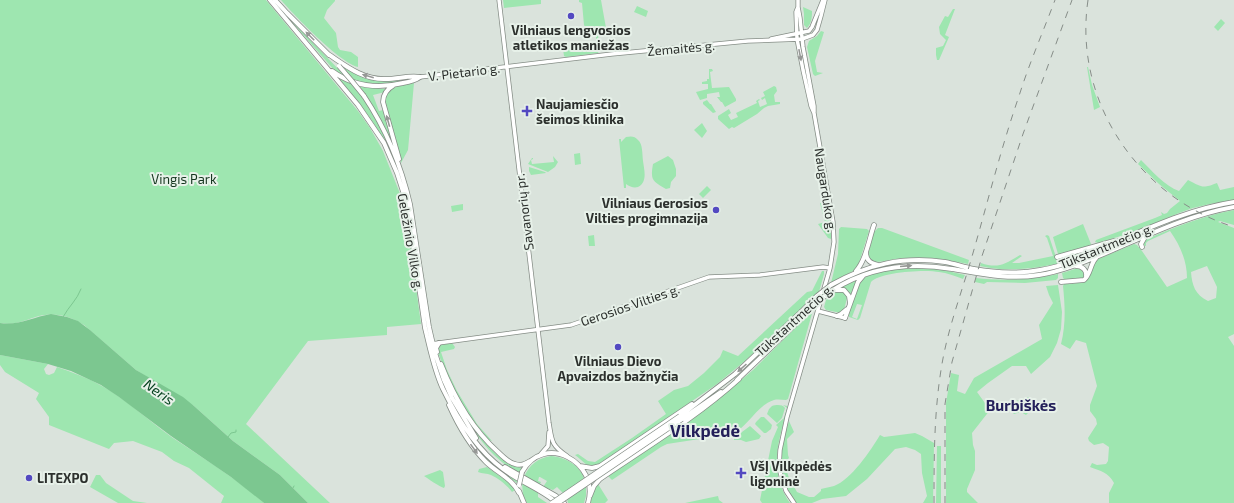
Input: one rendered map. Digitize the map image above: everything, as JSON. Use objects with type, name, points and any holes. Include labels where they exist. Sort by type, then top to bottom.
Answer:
[{"type":"highway","name":"Geležinio Vilko g.","points":[[270,0],[369,119],[384,143],[397,173],[407,204],[425,328],[446,389]]},
{"type":"highway","name":"Geležinio Vilko g.","points":[[275,0],[328,54],[351,80],[364,96],[389,138],[406,185],[431,344],[446,389],[466,427],[480,448],[493,461],[513,474]]},
{"type":"highway","points":[[328,54],[354,71],[367,76],[381,79],[415,76],[420,77]]},
{"type":"highway","points":[[328,68],[339,76],[358,84],[376,87],[415,81],[420,77]]},
{"type":"highway","points":[[394,85],[386,92],[383,102],[406,185]]},
{"type":"highway","name":"Tūkstantmečio g.","points":[[558,503],[680,417],[740,370],[817,296],[832,285],[854,273],[878,265],[901,261],[921,260],[947,262],[993,272],[1015,272],[1055,268],[1073,262],[1126,238],[1195,211],[1234,202]]},
{"type":"highway","name":"Tūkstantmečio g.","points":[[552,503],[738,379],[820,300],[850,280],[868,273],[888,268],[911,265],[952,269],[982,275],[1018,277],[1039,275],[1075,266],[1185,219],[1208,212],[1234,207]]},
{"type":"highway","points":[[854,273],[859,267],[874,225]]},
{"type":"highway","points":[[1132,242],[1142,247],[1141,244],[1145,237]]},
{"type":"highway","points":[[1058,257],[1126,238]]},
{"type":"highway","points":[[866,250],[868,261],[878,265]]},
{"type":"highway","points":[[1086,279],[1094,260],[1099,256]]},
{"type":"highway","points":[[1075,266],[1085,269],[1087,273],[1086,279]]},
{"type":"highway","points":[[845,318],[858,282],[868,273]]},
{"type":"highway","points":[[1060,282],[1086,279]]},
{"type":"highway","points":[[833,290],[844,290],[849,296],[850,305],[842,314],[837,316]]},
{"type":"highway","points":[[439,343],[436,348],[446,376],[459,404]]},
{"type":"highway","points":[[438,354],[439,367]]},
{"type":"highway","points":[[588,503],[594,486],[600,479],[708,404],[738,379]]},
{"type":"highway","points":[[446,389],[482,436],[506,459],[517,465],[524,464],[541,454],[557,453],[571,459],[580,466],[587,477],[590,486],[590,496]]},
{"type":"highway","points":[[446,389],[456,419],[472,446],[490,466],[515,485],[524,503]]},
{"type":"highway","points":[[580,466],[592,468],[600,466],[681,411],[706,396]]},
{"type":"highway","points":[[519,493],[522,472],[530,461]]},
{"type":"highway","points":[[513,474],[558,503]]},
{"type":"highway","points":[[513,474],[551,494],[564,503]]},
{"type":"main road","name":"Savanorių pr.","points":[[499,0],[548,423],[549,444],[541,454]]},
{"type":"main road","name":"Naugarduko g.","points":[[794,503],[780,474],[779,462],[781,441],[830,268],[834,242],[833,222],[814,106],[802,39],[799,34],[796,12],[798,0]]},
{"type":"main road","points":[[799,34],[809,31],[812,27],[824,0]]},
{"type":"main road","points":[[802,39],[813,35],[817,30],[824,0]]},
{"type":"main road","name":"Žemaitės g.","points":[[507,66],[612,54],[760,40],[799,34]]},
{"type":"main road","name":"Naugarduko g.","points":[[799,34],[797,39],[804,76],[814,113]]},
{"type":"main road","name":"Žemaitės g.","points":[[760,40],[802,39]]},
{"type":"main road","name":"V. Pietario g.","points":[[420,77],[507,66]]},
{"type":"main road","name":"Gerosios Vilties g.","points":[[431,344],[571,325],[705,278],[760,275],[823,267],[830,268]]},
{"type":"main road","points":[[818,311],[845,318]]},
{"type":"main road","name":"Savanorių pr.","points":[[548,423],[557,449],[571,459]]},
{"type":"green space","name":"Vingis Park","points":[[0,0],[266,0],[358,111],[370,128],[383,151],[405,206],[421,324],[387,327],[387,335],[308,341],[246,424],[330,503],[308,503],[280,475],[233,441],[194,406],[136,370],[79,322],[68,317],[51,314],[15,323],[0,323]]},
{"type":"green space","points":[[281,0],[335,0],[327,10],[324,18],[336,33],[338,47],[340,50],[351,52],[358,57],[358,67],[350,64],[329,48],[306,27]]},
{"type":"green space","points":[[503,0],[541,0],[541,4],[504,8]]},
{"type":"green space","points":[[579,0],[601,0],[606,28],[589,29],[589,27],[585,27],[582,3],[579,2]]},
{"type":"green space","points":[[637,6],[648,11],[646,17],[634,12]]},
{"type":"green space","points":[[803,7],[812,11],[811,22],[807,28],[804,25]]},
{"type":"green space","points":[[953,9],[955,9],[945,35],[949,37],[939,60],[937,60],[936,48],[943,46],[946,40],[940,34],[939,27],[945,16],[948,17]]},
{"type":"green space","points":[[283,12],[347,78],[334,70]]},
{"type":"green space","points":[[1221,19],[1225,23],[1218,31],[1214,27]]},
{"type":"green space","points":[[821,31],[824,32],[815,61],[817,72],[823,73],[815,76],[813,74],[807,47],[809,41],[817,36]]},
{"type":"green space","points":[[598,33],[598,53],[564,56],[563,49],[588,46],[588,49],[594,49]]},
{"type":"green space","points":[[339,64],[358,75],[367,78],[383,80],[415,79],[393,84],[375,85],[355,81]]},
{"type":"green space","points":[[1087,67],[1100,107],[1094,110]]},
{"type":"green space","points":[[709,69],[712,69],[713,71],[710,72],[712,88],[729,87],[736,101],[725,107],[717,97],[720,97],[719,92],[707,94],[707,98],[700,100],[696,92],[708,89],[708,84],[702,84],[702,82],[709,79]]},
{"type":"green space","points":[[336,76],[351,83],[368,105],[383,131],[401,174],[408,203],[395,165],[378,130],[358,102]]},
{"type":"green space","points":[[414,83],[408,150],[401,163],[385,103],[388,93],[395,87]]},
{"type":"green space","points":[[359,85],[387,89],[385,92],[373,95],[379,111],[383,110],[392,141],[379,117]]},
{"type":"green space","points":[[774,86],[776,87],[777,91],[774,95],[775,102],[780,102],[780,104],[764,108],[734,128],[732,127],[729,129],[718,119],[718,116],[729,109],[731,113],[728,115],[731,120],[738,117],[736,113],[757,103],[756,101],[759,99],[760,100],[758,101],[760,107],[767,104],[765,98],[762,100],[761,98],[765,96],[763,92]]},
{"type":"green space","points":[[707,100],[716,112],[713,113],[703,104],[703,102]]},
{"type":"green space","points":[[702,123],[707,131],[702,138],[694,130]]},
{"type":"green space","points":[[631,136],[636,138],[642,147],[645,175],[643,182],[638,187],[632,187],[626,184],[626,188],[624,188],[619,139],[621,139],[621,142],[626,137]]},
{"type":"green space","points":[[580,153],[581,164],[575,165],[574,154]]},
{"type":"green space","points":[[553,156],[558,162],[555,167],[548,172],[528,164],[532,158],[532,164],[554,162]]},
{"type":"green space","points":[[668,156],[673,160],[676,169],[676,176],[671,182],[670,188],[666,189],[655,182],[652,177],[652,170],[653,164]]},
{"type":"green space","points":[[1141,160],[1163,182],[1174,189],[1179,191],[1188,180],[1205,187],[1217,183],[1220,190],[1234,187],[1234,200],[1193,208],[1137,231],[1098,243],[1095,242],[1096,240],[1162,215],[1161,212],[1164,214],[1167,213],[1180,201],[1138,164]]},
{"type":"green space","points":[[529,167],[545,172],[546,173],[531,175]]},
{"type":"green space","points":[[707,186],[711,190],[703,198],[699,194]]},
{"type":"green space","points":[[820,203],[827,205],[831,239],[828,238],[818,224],[825,222]]},
{"type":"green space","points":[[463,204],[463,210],[452,212],[451,206]]},
{"type":"green space","points":[[1234,210],[1234,225],[1220,221],[1218,222],[1234,228],[1234,334],[1228,337],[1234,346],[1234,503],[1109,503],[1109,493],[1114,483],[1112,479],[1107,474],[1090,467],[1092,463],[1097,465],[1106,464],[1108,461],[1109,447],[1103,443],[1094,445],[1088,438],[1097,424],[1096,419],[1090,411],[1090,405],[1097,386],[1086,343],[1076,340],[1070,349],[1061,344],[1065,315],[1063,286],[1064,284],[1084,281],[1089,276],[1096,260],[1134,244],[1137,245],[1142,251],[1167,287],[1187,278],[1186,265],[1177,242],[1170,231],[1148,241],[1146,246],[1142,245],[1144,240],[1188,223]],"holes":[[[1207,266],[1217,287],[1216,298],[1208,301],[1204,299],[1195,289],[1191,272]]]},
{"type":"green space","points":[[1083,224],[1091,244],[1090,246],[1058,254],[1053,237]]},
{"type":"green space","points":[[841,227],[867,229],[869,231],[859,263],[855,270],[831,283],[838,254],[839,229]]},
{"type":"green space","points":[[878,228],[882,228],[969,260],[968,264],[929,258],[902,258],[875,262],[869,258],[868,255],[874,232]]},
{"type":"green space","points":[[594,235],[595,246],[589,246],[588,236]]},
{"type":"green space","points":[[1045,236],[1049,236],[1057,264],[1018,269],[999,269],[980,266],[981,263],[992,266],[1001,265],[1020,255],[1022,256],[1012,263],[1053,256]]},
{"type":"green space","points":[[1105,245],[1061,263],[1060,260],[1062,257]]},
{"type":"green space","points":[[908,268],[939,269],[965,275],[963,279],[942,272],[924,271],[903,272],[883,276],[871,282],[860,318],[858,320],[849,317],[857,289],[860,282],[864,278],[882,271]],"holes":[[[857,304],[862,305],[857,319],[852,317]]]},
{"type":"green space","points":[[1078,268],[1083,269],[1085,276],[1083,278],[1065,280],[1063,278],[1062,273]]},
{"type":"green space","points":[[822,271],[824,271],[824,274],[819,292],[745,361],[717,384],[596,466],[589,466],[575,455],[578,454],[588,461],[595,462],[666,414],[658,401],[674,390],[688,386],[720,357],[723,350],[738,356],[807,292],[812,291]]},
{"type":"green space","points":[[1058,274],[1058,278],[1056,280],[1025,283],[987,282],[984,284],[975,282],[976,278],[1017,279],[1037,278]]},
{"type":"green space","points":[[857,279],[851,298],[840,288]]},
{"type":"green space","points":[[1058,285],[1062,312],[1061,329],[1057,343],[1050,357],[1031,374],[1026,366],[1012,366],[977,392],[990,410],[972,433],[975,451],[975,470],[967,492],[978,503],[946,503],[946,403],[951,373],[959,375],[957,391],[965,394],[974,378],[1042,339],[1039,325],[1053,303],[1046,286]]},
{"type":"green space","points":[[836,292],[843,293],[847,298],[844,310],[841,313],[826,310],[824,307],[826,300]]},
{"type":"green space","points":[[813,310],[788,399],[776,400],[763,406],[738,431],[732,434],[667,444],[612,480],[608,476],[722,396],[753,370]]},
{"type":"green space","points":[[452,343],[455,347],[454,349],[441,352],[447,370],[457,391],[477,424],[492,441],[489,440],[471,418],[460,402],[448,378],[437,351],[440,345]]},
{"type":"green space","points":[[0,355],[48,364],[44,369],[46,374],[49,375],[54,373],[57,367],[80,375],[102,386],[129,404],[173,438],[231,477],[264,503],[221,503],[224,496],[189,468],[174,461],[162,452],[133,441],[114,443],[109,449],[49,425],[49,417],[36,399],[39,393],[5,372],[0,365]]},
{"type":"green space","points":[[1029,397],[1032,401],[1027,407],[1028,413],[1026,415],[1021,412],[1014,414],[1013,402]]},
{"type":"green space","points":[[781,405],[785,408],[782,418],[777,423],[767,414],[772,406]]},
{"type":"green space","points":[[783,405],[787,406],[788,410],[778,446],[777,469],[783,492],[790,503],[762,503],[760,500],[772,441],[778,427],[776,425],[784,418],[787,408]]},
{"type":"green space","points":[[461,410],[487,445],[495,453],[512,465],[522,468],[519,474],[492,453],[473,429]]},
{"type":"green space","points":[[457,417],[482,452],[498,467],[517,480],[517,483],[494,467],[478,452]]},
{"type":"green space","points":[[761,417],[764,417],[772,425],[771,429],[766,433],[764,433],[755,424]]},
{"type":"green space","points":[[789,421],[794,432],[787,439],[789,458],[784,463],[789,478],[797,492],[809,497],[814,497],[821,491],[821,489],[840,483],[860,464],[880,435],[884,437],[915,433],[934,443],[933,503],[923,503],[927,496],[922,473],[921,454],[906,447],[895,449],[867,479],[846,496],[822,499],[812,503],[796,503],[785,484],[781,468],[781,452]]},
{"type":"green space","points":[[750,426],[761,436],[759,439],[746,442],[734,440],[734,438]]},
{"type":"green space","points":[[937,446],[941,446],[941,503],[936,503]]},
{"type":"green space","points":[[551,456],[566,460],[576,466],[584,479],[563,493],[557,487],[553,490],[543,487],[547,481],[540,477],[538,481],[541,482],[541,486],[524,477],[528,469],[534,463],[542,458]]},
{"type":"green space","points":[[487,467],[512,485],[515,490],[512,492],[494,476],[478,472],[479,469]]},
{"type":"green space","points":[[440,470],[443,472],[444,488],[424,476]]},
{"type":"green space","points":[[96,475],[100,475],[106,483],[133,501],[147,503],[118,503],[90,487]]},
{"type":"green space","points":[[522,483],[538,493],[538,497],[547,503],[527,503],[523,495]]},
{"type":"green space","points":[[598,484],[608,500],[605,503],[590,503],[595,488]]},
{"type":"green space","points":[[586,486],[584,503],[568,503],[567,499]]},
{"type":"green space","points":[[718,496],[719,500],[723,503],[685,503]]},
{"type":"water","name":"Neris","points":[[51,314],[78,321],[136,370],[183,397],[233,441],[280,475],[308,503],[264,503],[231,477],[101,385],[71,371],[48,364],[0,355],[0,323],[7,324],[19,322]]},
{"type":"waterway","points":[[63,317],[81,289]]},
{"type":"waterway","points":[[228,437],[231,433],[236,432],[236,430]]},
{"type":"railway","points":[[934,503],[934,453],[937,403],[941,370],[947,340],[1012,116],[1027,72],[1055,0]]},
{"type":"railway","points":[[945,503],[945,404],[952,362],[982,256],[1023,134],[1072,0]]},
{"type":"railway","points":[[1088,0],[1086,38],[1091,74],[1102,108],[1119,140],[1142,169],[1169,193],[1200,213],[1234,227]]},
{"type":"place","name":"Vilniaus lengvosios atletikos maniežas","points":[[571,16]]},
{"type":"place","name":"Naujamiesčio šeimos klinika","points":[[527,111]]},
{"type":"place","name":"Vilniaus Gerosios Vilties progimnazija","points":[[716,210]]},
{"type":"place","name":"Vilniaus Dievo Apvaizdos bažnyčia","points":[[618,347]]},
{"type":"place","name":"VšĮ Vilkpėdės ligoninė","points":[[741,473]]},
{"type":"place","name":"LITEXPO","points":[[29,478]]},
{"type":"district","name":"Burbiškės","points":[[1021,406]]},
{"type":"district","name":"Vilkpėdė","points":[[705,431]]}]
